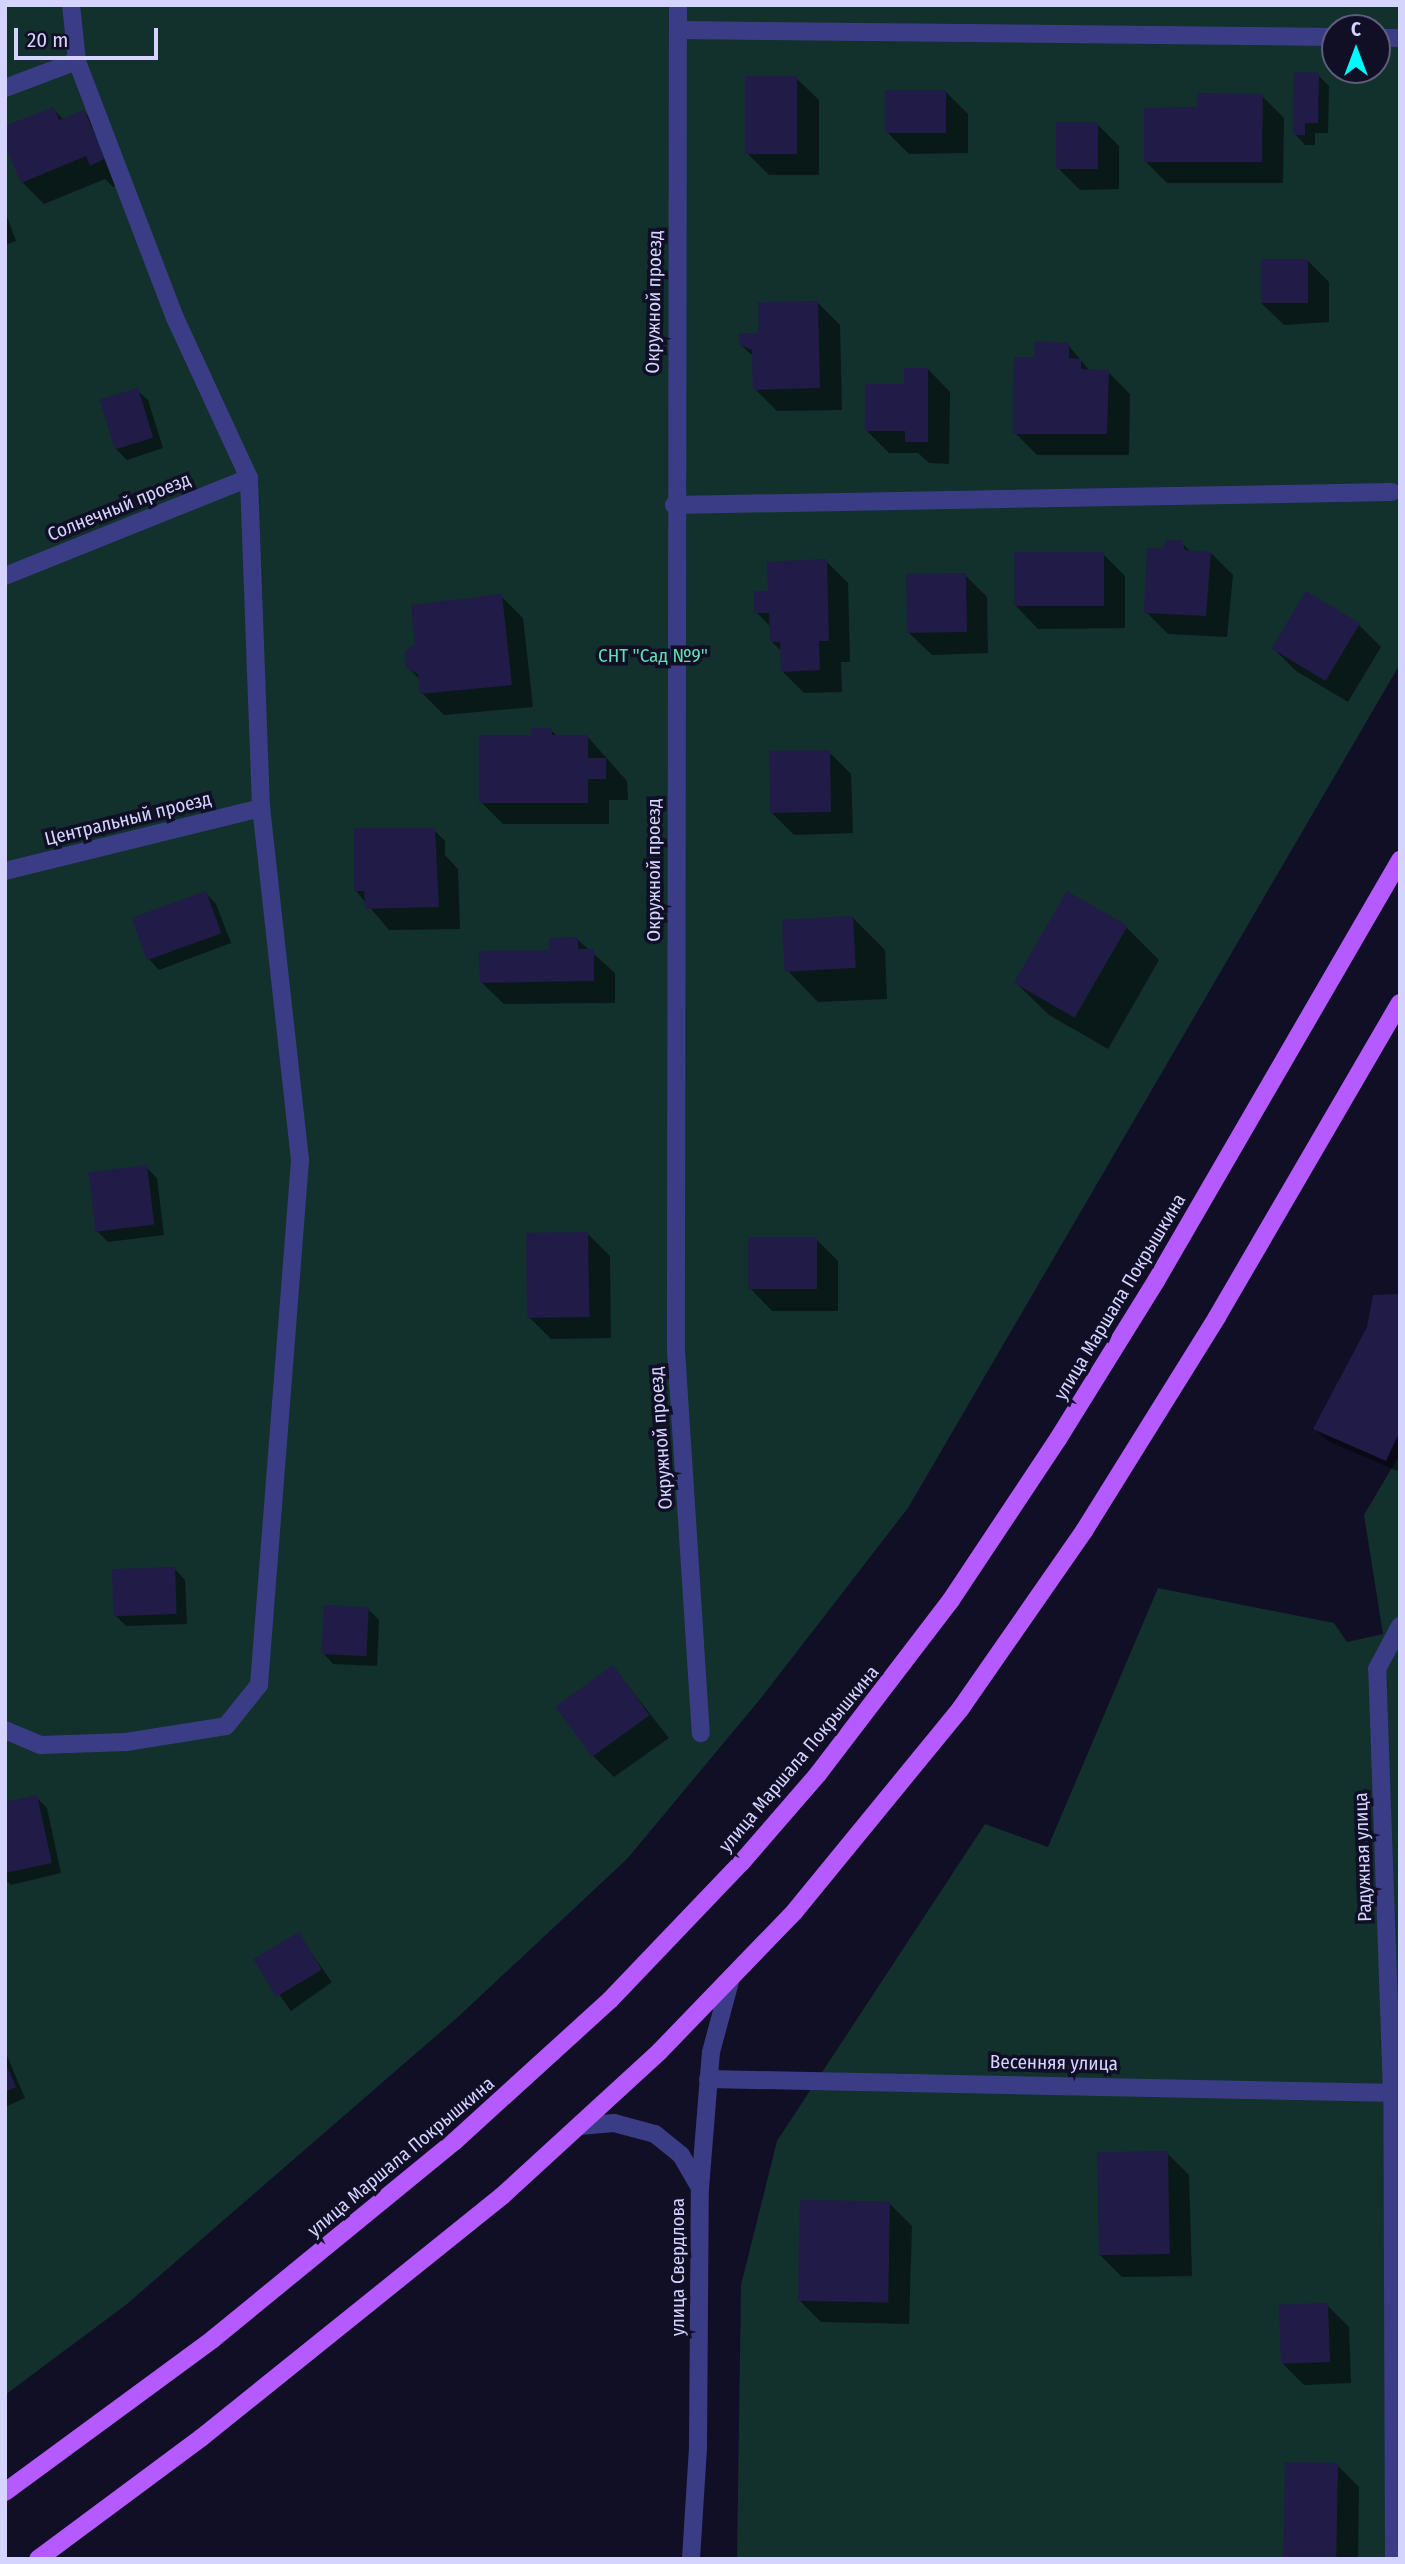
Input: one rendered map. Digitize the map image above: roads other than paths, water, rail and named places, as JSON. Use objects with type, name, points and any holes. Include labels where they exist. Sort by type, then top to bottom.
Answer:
[{"type":"main road","name":"улица Маршала Покрышкина","points":[[5,2492],[203,2346],[455,2141],[610,2000],[734,1870],[818,1774],[951,1600],[1058,1439],[1156,1281],[1400,860]]},
{"type":"main road","points":[[38,2559],[326,2340],[579,2126],[731,1978],[874,1819],[961,1708],[1045,1590],[1189,1364],[1400,1003]]},
{"type":"street","points":[[5,1730],[40,1745],[126,1742],[226,1726],[259,1685],[300,1160],[261,808],[249,478],[175,318],[77,61],[71,5]]},
{"type":"street","name":"Окружной проезд","points":[[678,5],[674,505],[676,1350],[701,1733]]},
{"type":"street","points":[[678,30],[1321,37]]},
{"type":"street","points":[[5,88],[77,61]]},
{"type":"street","name":"Солнечный проезд","points":[[5,576],[249,478]]},
{"type":"street","points":[[674,505],[1392,492]]},
{"type":"street","name":"Центральный проезд","points":[[5,872],[261,808]]},
{"type":"street","name":"Радужная улица","points":[[1396,2556],[1396,2093],[1377,1669],[1400,1626]]},
{"type":"street","name":"улица Свердлова","points":[[691,2559],[698,2448],[699,2188],[714,2033],[731,1978]]},
{"type":"street","name":"Весенняя улица","points":[[708,2079],[1396,2093]]},
{"type":"street","points":[[579,2126],[614,2123],[655,2134],[681,2155],[699,2188]]},
{"type":"park label","name":"СНТ \"Сад №9\"","points":[[653,656]]}]
